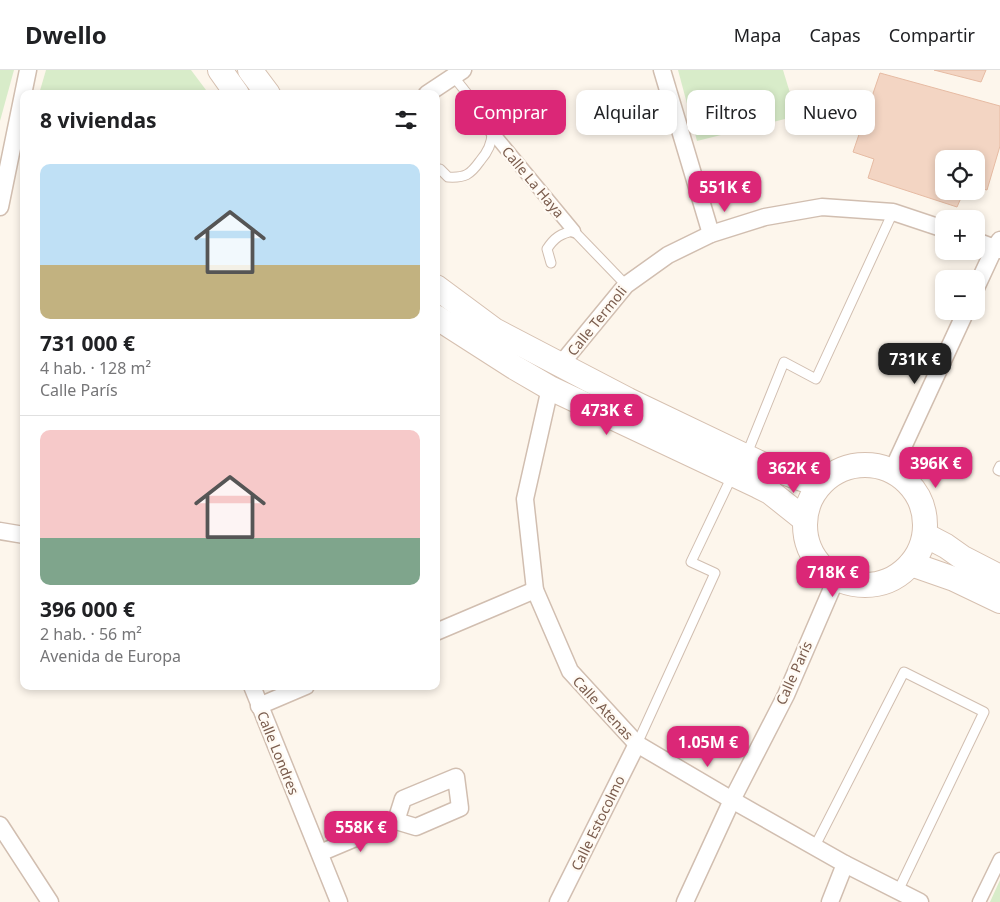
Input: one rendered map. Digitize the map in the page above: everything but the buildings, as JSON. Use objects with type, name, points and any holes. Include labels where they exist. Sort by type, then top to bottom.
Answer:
[{"type":"main road","points":[[220,70],[234,90]]},
{"type":"main road","points":[[250,70],[265,90]]},
{"type":"main road","points":[[440,290],[494,330],[628,400],[739,465],[804,519]]},
{"type":"main road","points":[[440,321],[550,388],[739,465],[766,466],[819,485]]},
{"type":"main road","points":[[873,465],[892,471],[907,482],[918,498],[925,516],[924,535],[920,550],[911,564],[896,577],[876,585],[856,585],[836,579],[822,568],[811,554],[805,537],[804,519],[819,485],[835,473],[853,466],[873,465]]},
{"type":"main road","points":[[924,535],[1000,577]]},
{"type":"main road","points":[[911,564],[954,578],[1000,601]]},
{"type":"street","points":[[24,90],[28,70]]},
{"type":"street","points":[[662,70],[711,234]]},
{"type":"street","points":[[433,90],[458,73]]},
{"type":"street","points":[[0,207],[20,109]]},
{"type":"street","name":"Calle La Haya","points":[[494,135],[574,231]]},
{"type":"street","name":"Calle Termoli","points":[[561,364],[626,285],[668,255],[711,234],[765,217],[822,207],[893,212],[935,227]]},
{"type":"street","points":[[985,243],[998,246],[985,271]]},
{"type":"street","points":[[892,471],[962,320]]},
{"type":"street","name":"Calle Atenas","points":[[550,388],[525,499],[535,590],[570,672],[637,744],[845,864],[920,902]]},
{"type":"street","points":[[0,531],[20,534]]},
{"type":"street","name":"Calle París","points":[[685,902],[732,800],[786,695],[836,579]]},
{"type":"street","points":[[440,630],[535,590]]},
{"type":"street","name":"Calle Londres","points":[[253,690],[339,902]]},
{"type":"street","points":[[259,706],[297,690]]},
{"type":"street","name":"Calle Estocolmo","points":[[558,902],[637,744]]},
{"type":"street","points":[[320,853],[396,821]]},
{"type":"street","points":[[0,825],[50,902]]},
{"type":"street","points":[[980,902],[1000,859]]},
{"type":"street","points":[[830,902],[845,864]]},
{"type":"lane","name":"Calle La Haya","points":[[458,73],[468,90]]},
{"type":"lane","name":"Calle La Haya","points":[[440,169],[448,178],[461,178],[472,171],[489,150],[492,135]]},
{"type":"lane","points":[[637,744],[715,573],[691,562],[739,465],[784,362],[816,379],[893,212]]},
{"type":"lane","name":"Calle La Haya","points":[[551,262],[547,249],[552,240],[564,232],[574,231],[626,285]]},
{"type":"lane","points":[[1000,466],[998,470],[1000,471]]},
{"type":"lane","points":[[815,846],[904,672],[984,712],[898,891]]},
{"type":"green space","points":[[0,70],[14,70],[0,121]]},
{"type":"green space","points":[[46,70],[191,70],[206,90],[40,90]]},
{"type":"green space","points":[[678,70],[783,70],[789,90],[785,90],[785,119],[775,122],[775,90],[687,90],[687,104]]},
{"type":"green space","points":[[695,135],[721,135],[697,141]]},
{"type":"green space","points":[[1000,880],[1000,902],[990,902]]}]
